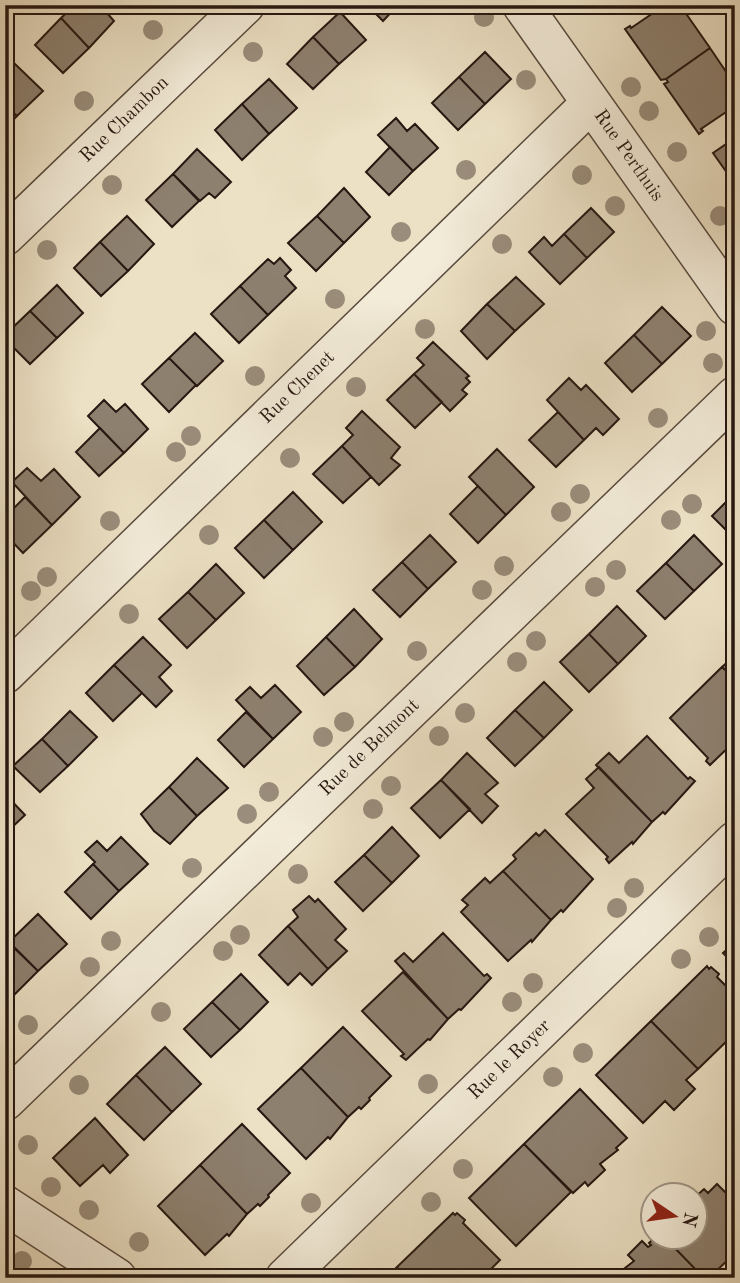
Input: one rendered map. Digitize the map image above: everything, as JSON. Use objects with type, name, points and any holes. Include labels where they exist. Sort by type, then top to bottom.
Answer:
[{"type":"street","name":"Rue Chambon","points":[[5,236],[245,5]]},
{"type":"street","name":"Rue Perthuis","points":[[522,5],[735,306]]},
{"type":"street","name":"Rue Chenet","points":[[5,674],[590,103]]},
{"type":"street","name":"Rue de Belmont","points":[[5,1101],[735,396]]},
{"type":"street","name":"Rue le Royer","points":[[285,1278],[735,841]]},
{"type":"street","points":[[5,1205],[117,1278]]},
{"type":"building","points":[[75,5],[100,5],[114,21],[89,48],[61,18]]},
{"type":"building","points":[[367,5],[398,5],[383,21]]},
{"type":"building","points":[[665,5],[680,5],[710,48],[661,80],[625,29],[630,26],[631,28]]},
{"type":"building","points":[[340,12],[366,40],[339,64],[313,37]]},
{"type":"building","points":[[61,18],[89,48],[63,73],[35,45]]},
{"type":"building","points":[[313,37],[339,64],[313,89],[287,64]]},
{"type":"building","points":[[710,48],[735,85],[735,106],[701,129],[703,131],[699,134],[664,84],[668,82],[666,79]]},
{"type":"building","points":[[485,52],[511,79],[485,104],[459,77]]},
{"type":"building","points":[[15,64],[43,91],[17,116],[5,105],[5,74]]},
{"type":"building","points":[[459,77],[485,104],[458,130],[432,103]]},
{"type":"building","points":[[269,79],[297,108],[269,134],[242,104]]},
{"type":"building","points":[[242,104],[269,134],[242,160],[215,130]]},
{"type":"building","points":[[5,105],[17,116],[5,128]]},
{"type":"building","points":[[396,118],[407,131],[415,124],[438,148],[413,171],[378,135]]},
{"type":"building","points":[[735,138],[735,184],[713,153]]},
{"type":"building","points":[[390,147],[413,171],[389,195],[366,172]]},
{"type":"building","points":[[197,149],[231,182],[215,198],[209,193],[200,201],[173,174]]},
{"type":"building","points":[[173,174],[199,201],[172,227],[146,200]]},
{"type":"building","points":[[344,188],[370,217],[344,243],[317,216]]},
{"type":"building","points":[[591,208],[614,232],[587,258],[564,234]]},
{"type":"building","points":[[127,216],[154,244],[128,271],[100,242]]},
{"type":"building","points":[[317,216],[344,243],[316,271],[288,243]]},
{"type":"building","points":[[564,234],[587,258],[560,284],[529,252],[544,237],[552,246]]},
{"type":"building","points":[[100,242],[128,271],[101,296],[74,268]]},
{"type":"building","points":[[280,258],[291,270],[285,276],[296,288],[268,315],[240,286],[268,259],[274,264]]},
{"type":"building","points":[[516,277],[544,304],[515,331],[487,304]]},
{"type":"building","points":[[57,285],[83,313],[57,338],[30,311]]},
{"type":"building","points":[[240,286],[268,315],[239,343],[211,314]]},
{"type":"building","points":[[487,304],[515,331],[487,359],[461,331]]},
{"type":"building","points":[[662,307],[691,336],[662,364],[634,335]]},
{"type":"building","points":[[30,311],[57,338],[30,364],[5,339],[5,335]]},
{"type":"building","points":[[195,333],[223,361],[197,386],[169,358]]},
{"type":"building","points":[[634,335],[662,364],[632,392],[605,363]]},
{"type":"building","points":[[433,342],[469,376],[466,378],[470,382],[462,390],[467,394],[450,411],[414,374],[424,365],[417,358]]},
{"type":"building","points":[[169,358],[196,385],[169,412],[142,384]]},
{"type":"building","points":[[414,374],[442,402],[415,428],[387,400]]},
{"type":"building","points":[[569,378],[581,390],[586,385],[619,419],[603,435],[596,428],[584,440],[547,400]]},
{"type":"building","points":[[104,400],[116,412],[125,404],[148,429],[124,453],[88,416]]},
{"type":"building","points":[[362,411],[400,447],[391,458],[400,465],[379,485],[342,446],[353,435],[346,428]]},
{"type":"building","points":[[558,412],[584,440],[556,467],[529,440]]},
{"type":"building","points":[[100,428],[124,453],[99,476],[76,452]]},
{"type":"building","points":[[342,446],[371,477],[343,503],[313,474]]},
{"type":"building","points":[[497,449],[534,487],[506,515],[469,477]]},
{"type":"building","points":[[27,468],[41,481],[54,469],[80,497],[52,525],[12,482]]},
{"type":"building","points":[[478,486],[506,515],[478,543],[450,514]]},
{"type":"building","points":[[293,492],[322,522],[293,550],[264,520]]},
{"type":"building","points":[[735,493],[735,539],[712,516]]},
{"type":"building","points":[[25,497],[52,525],[23,553],[5,534],[5,517]]},
{"type":"building","points":[[264,520],[293,550],[264,578],[235,548]]},
{"type":"building","points":[[430,535],[456,562],[428,589],[402,562]]},
{"type":"building","points":[[694,535],[722,564],[694,591],[666,563]]},
{"type":"building","points":[[402,562],[428,589],[400,617],[373,590]]},
{"type":"building","points":[[666,563],[694,591],[665,619],[637,591]]},
{"type":"building","points":[[216,564],[244,593],[216,620],[188,592]]},
{"type":"building","points":[[188,592],[216,620],[187,648],[159,619]]},
{"type":"building","points":[[617,606],[646,636],[618,664],[589,634]]},
{"type":"building","points":[[354,609],[382,639],[355,667],[326,637]]},
{"type":"building","points":[[589,634],[618,664],[589,692],[560,662]]},
{"type":"building","points":[[143,637],[171,665],[159,677],[172,691],[156,707],[114,665]]},
{"type":"building","points":[[326,637],[355,667],[324,695],[297,666]]},
{"type":"building","points":[[735,655],[735,679],[722,667]]},
{"type":"building","points":[[114,665],[142,693],[113,721],[86,693]]},
{"type":"building","points":[[722,667],[735,679],[735,741],[710,765],[706,761],[708,758],[670,718]]},
{"type":"building","points":[[544,682],[572,710],[544,738],[515,710]]},
{"type":"building","points":[[275,685],[301,712],[273,739],[236,700],[250,687],[261,698]]},
{"type":"building","points":[[515,710],[544,738],[515,766],[487,738]]},
{"type":"building","points":[[70,711],[97,737],[68,766],[42,739]]},
{"type":"building","points":[[246,712],[273,739],[244,767],[218,740]]},
{"type":"building","points":[[647,736],[688,779],[690,777],[695,781],[665,814],[663,812],[652,822],[596,765],[609,753],[619,763]]},
{"type":"building","points":[[42,739],[68,766],[40,792],[13,766]]},
{"type":"building","points":[[467,753],[498,783],[485,794],[498,806],[482,823],[441,780]]},
{"type":"building","points":[[197,758],[228,788],[197,816],[169,787]]},
{"type":"building","points":[[599,767],[652,822],[633,844],[632,842],[609,863],[606,859],[608,857],[566,814],[594,788],[586,779]]},
{"type":"building","points":[[441,780],[470,809],[440,838],[411,808]]},
{"type":"building","points":[[169,787],[197,816],[170,844],[154,831],[141,814]]},
{"type":"building","points":[[5,794],[25,815],[5,834]]},
{"type":"building","points":[[392,827],[419,856],[392,883],[364,855]]},
{"type":"building","points":[[545,830],[593,879],[563,912],[561,910],[551,920],[503,871],[516,859],[513,855],[536,833],[539,836]]},
{"type":"building","points":[[121,837],[148,864],[119,891],[85,852],[97,841],[107,851]]},
{"type":"building","points":[[364,855],[392,883],[363,911],[335,882]]},
{"type":"building","points":[[93,864],[119,891],[91,919],[65,892]]},
{"type":"building","points":[[503,871],[551,920],[532,942],[531,940],[508,961],[461,912],[468,905],[462,900],[485,878],[490,883]]},
{"type":"building","points":[[309,896],[315,902],[318,899],[346,929],[335,940],[347,951],[328,969],[288,926],[298,917],[293,910]]},
{"type":"building","points":[[38,914],[67,944],[38,971],[9,942]]},
{"type":"building","points":[[288,926],[328,969],[312,985],[300,973],[288,985],[259,955]]},
{"type":"building","points":[[443,933],[484,976],[487,974],[491,978],[461,1010],[448,1019],[395,961],[404,953],[413,962]]},
{"type":"building","points":[[5,939],[38,971],[10,999],[5,994]]},
{"type":"building","points":[[735,942],[735,965],[723,953]]},
{"type":"building","points":[[707,966],[719,974],[717,977],[735,995],[735,1033],[698,1069],[651,1021]]},
{"type":"building","points":[[403,972],[448,1019],[430,1040],[406,1060],[401,1056],[404,1054],[362,1011]]},
{"type":"building","points":[[241,974],[268,1002],[240,1030],[212,1002]]},
{"type":"building","points":[[212,1002],[240,1030],[211,1057],[184,1029]]},
{"type":"building","points":[[651,1021],[698,1069],[686,1080],[695,1089],[674,1110],[665,1101],[643,1123],[596,1075]]},
{"type":"building","points":[[343,1027],[391,1076],[361,1109],[359,1107],[348,1117],[301,1068]]},
{"type":"building","points":[[165,1047],[201,1084],[172,1112],[136,1075]]},
{"type":"building","points":[[301,1068],[348,1117],[330,1139],[328,1137],[306,1159],[258,1109]]},
{"type":"building","points":[[136,1075],[172,1112],[144,1140],[107,1104]]},
{"type":"building","points":[[580,1089],[627,1138],[616,1148],[618,1150],[600,1164],[605,1170],[588,1186],[585,1182],[573,1193],[524,1144]]},
{"type":"building","points":[[95,1118],[128,1155],[110,1173],[103,1165],[80,1186],[53,1158]]},
{"type":"building","points":[[242,1124],[290,1173],[260,1206],[258,1204],[247,1214],[200,1165]]},
{"type":"building","points":[[524,1144],[571,1192],[516,1246],[469,1198]]},
{"type":"building","points":[[200,1165],[247,1214],[229,1236],[227,1234],[205,1255],[158,1206]]},
{"type":"building","points":[[717,1184],[735,1202],[735,1253],[709,1278],[704,1278],[679,1252],[708,1252],[708,1193]]},
{"type":"building","points":[[453,1213],[465,1220],[463,1223],[500,1260],[482,1278],[408,1278],[397,1267]]},
{"type":"building","points":[[638,1245],[638,1252],[679,1252],[704,1278],[617,1278],[616,1275],[634,1261],[628,1255]]},
{"type":"building","points":[[397,1267],[408,1278],[386,1278]]}]
